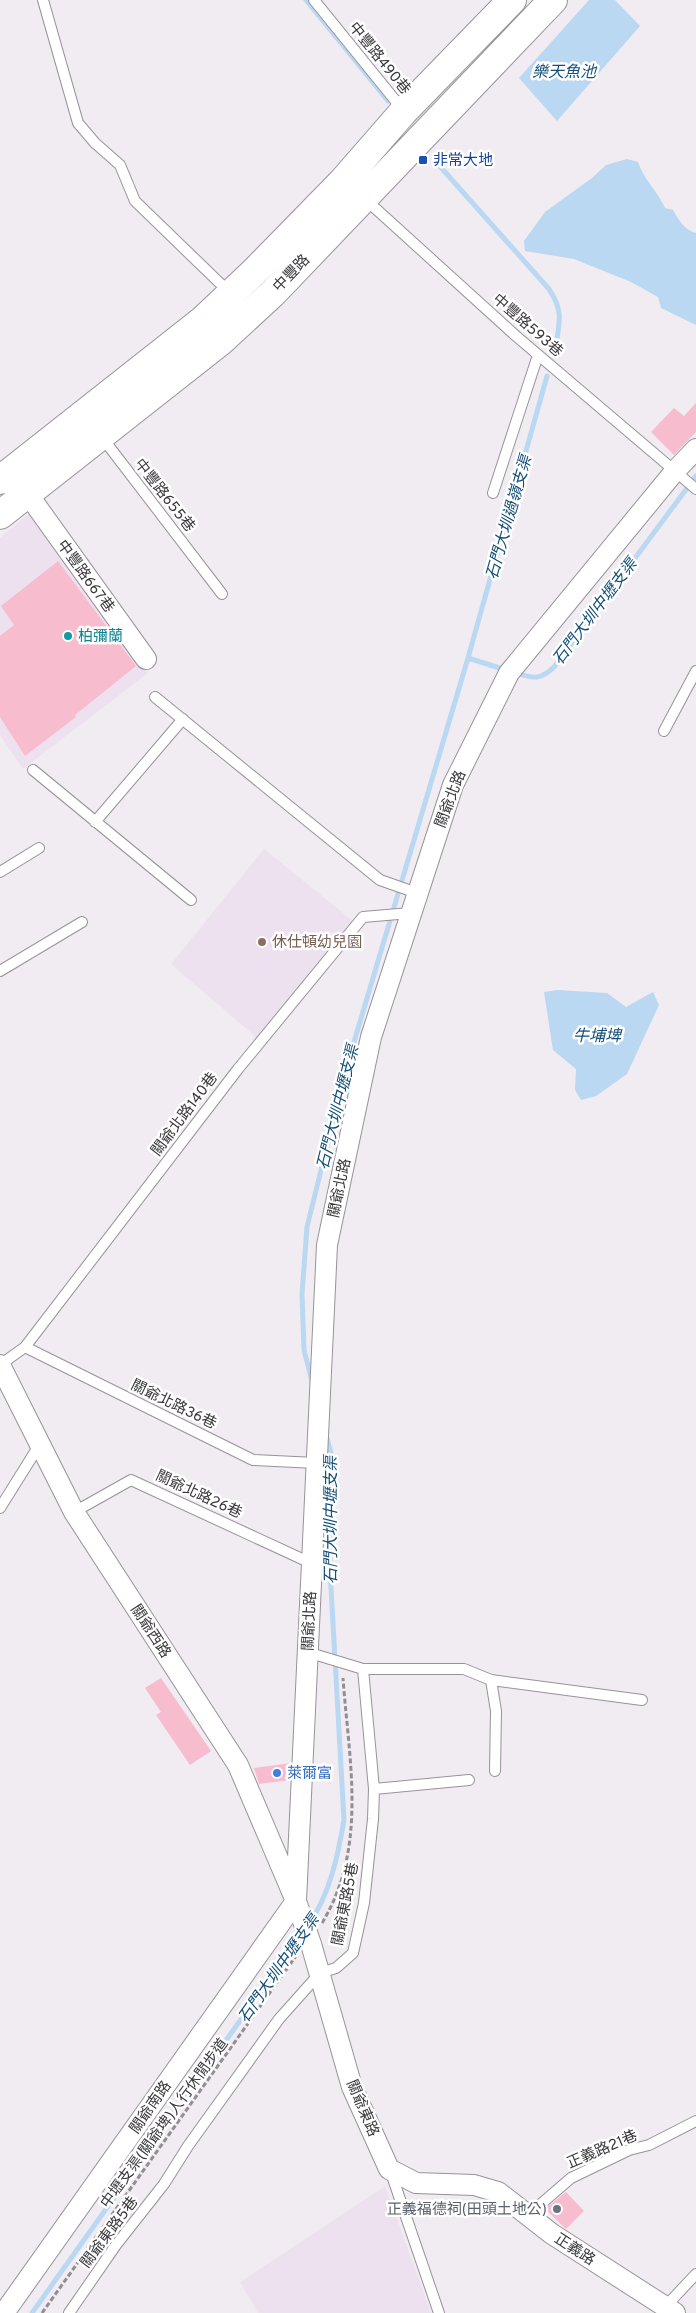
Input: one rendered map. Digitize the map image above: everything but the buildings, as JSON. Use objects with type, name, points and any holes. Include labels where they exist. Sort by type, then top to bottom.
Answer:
[{"type":"main road","name":"中豐路","points":[[0,480],[92,425],[221,341],[273,293],[354,190],[404,111],[512,0]]},
{"type":"main road","name":"中豐路","points":[[0,514],[27,493],[92,425],[203,320],[354,190],[553,0]]},
{"type":"street","name":"關爺北路","points":[[296,1901],[327,1245],[371,1037],[453,785],[509,673],[675,471],[696,449]]},
{"type":"street","name":"中豐路667巷","points":[[27,493],[146,659]]},
{"type":"street","name":"關爺西路","points":[[0,1365],[74,1512],[238,1765],[296,1901]]},
{"type":"street","name":"關爺東路","points":[[296,1901],[320,1974],[352,2087],[389,2169]]},
{"type":"street","name":"關爺南路","points":[[4,2313],[296,1901]]},
{"type":"street","name":"正義路","points":[[389,2169],[416,2183],[474,2186],[498,2192],[526,2216],[670,2310]]},
{"type":"lane","points":[[43,0],[78,123],[95,143],[120,165],[135,201],[231,294]]},
{"type":"lane","name":"中豐路490巷","points":[[314,0],[404,111]]},
{"type":"lane","name":"中豐路593巷","points":[[354,190],[538,355],[696,489]]},
{"type":"lane","points":[[493,493],[538,355]]},
{"type":"lane","name":"中豐路655巷","points":[[92,425],[222,594]]},
{"type":"lane","points":[[664,731],[696,671]]},
{"type":"lane","points":[[154,696],[380,880],[417,893]]},
{"type":"lane","points":[[95,822],[183,719]]},
{"type":"lane","points":[[33,770],[191,900]]},
{"type":"lane","points":[[0,872],[39,848]]},
{"type":"lane","name":"關爺北路140巷","points":[[0,1365],[24,1348],[238,1070],[363,917],[410,914]]},
{"type":"lane","points":[[0,970],[82,922]]},
{"type":"lane","name":"關爺北路36巷","points":[[24,1348],[253,1460],[316,1463]]},
{"type":"lane","points":[[0,1508],[40,1444]]},
{"type":"lane","name":"關爺北路26巷","points":[[74,1512],[130,1480],[313,1564]]},
{"type":"lane","points":[[307,1652],[364,1669],[464,1669],[491,1680],[642,1700]]},
{"type":"lane","name":"關爺東路5巷","points":[[69,2313],[116,2245],[164,2184],[188,2146],[279,2019],[320,1974],[336,1968],[353,1953],[364,1903],[373,1819],[374,1789],[364,1669]]},
{"type":"lane","points":[[491,1680],[496,1711],[495,1772]]},
{"type":"lane","points":[[374,1789],[469,1780]]},
{"type":"lane","name":"正義路21巷","points":[[526,2216],[571,2178],[629,2150],[649,2145],[696,2121]]},
{"type":"lane","name":"關爺東路","points":[[389,2169],[439,2313]]},
{"type":"lane","points":[[670,2310],[696,2274]]},
{"type":"path","points":[[319,1929],[331,1908],[348,1860],[353,1821],[343,1678]]},
{"type":"path","name":"中壢支渠(關爺埤)人行休閒步道","points":[[42,2313],[298,1954]]},
{"type":"shaded area","points":[[30,513],[148,673],[23,769],[0,735],[0,538]]},
{"type":"shaded area","name":"休仕頓幼兒園","points":[[264,849],[353,921],[256,1037],[171,964]]},
{"type":"shaded area","points":[[385,2186],[431,2313],[258,2313],[240,2282]]},
{"type":"water","name":"樂天魚池","points":[[589,0],[615,0],[640,26],[557,121],[519,78]]},
{"type":"water","points":[[627,159],[638,162],[665,208],[673,210],[685,227],[696,233],[696,325],[661,308],[658,297],[631,282],[574,259],[525,251],[524,241],[545,212],[592,178],[606,165]]},
{"type":"water","name":"牛埔埤","points":[[558,990],[607,993],[626,1007],[653,992],[659,1005],[627,1074],[596,1096],[581,1100],[575,1090],[576,1069],[553,1050],[544,992]]},
{"type":"waterway","name":"石門大圳過嶺支渠","points":[[306,0],[388,101]]},
{"type":"waterway","name":"石門大圳過嶺支渠","points":[[437,163],[549,289],[557,303],[559,316],[556,345]]},
{"type":"waterway","name":"石門大圳中壢支渠","points":[[312,1381],[304,1350],[302,1294],[307,1227],[346,1069],[468,658],[547,376]]},
{"type":"waterway","name":"石門大圳中壢支渠","points":[[516,673],[537,677],[546,674],[555,666],[696,476]]},
{"type":"waterway","name":"石門大圳中壢支渠","points":[[468,658],[506,670]]},
{"type":"waterway","name":"石門大圳中壢支渠","points":[[309,1924],[328,1887],[336,1860],[344,1820],[330,1570],[331,1453],[326,1435]]},
{"type":"waterway","name":"石門大圳中壢支渠","points":[[32,2313],[301,1935]]},
{"type":"place","name":"非常大地","points":[[423,160]]},
{"type":"place","name":"柏彌蘭","points":[[68,636]]},
{"type":"place","name":"休仕頓幼兒園","points":[[262,942]]},
{"type":"place","name":"萊爾富","points":[[277,1773]]},
{"type":"place","name":"正義福德祠(田頭土地公)","points":[[557,2209]]}]
